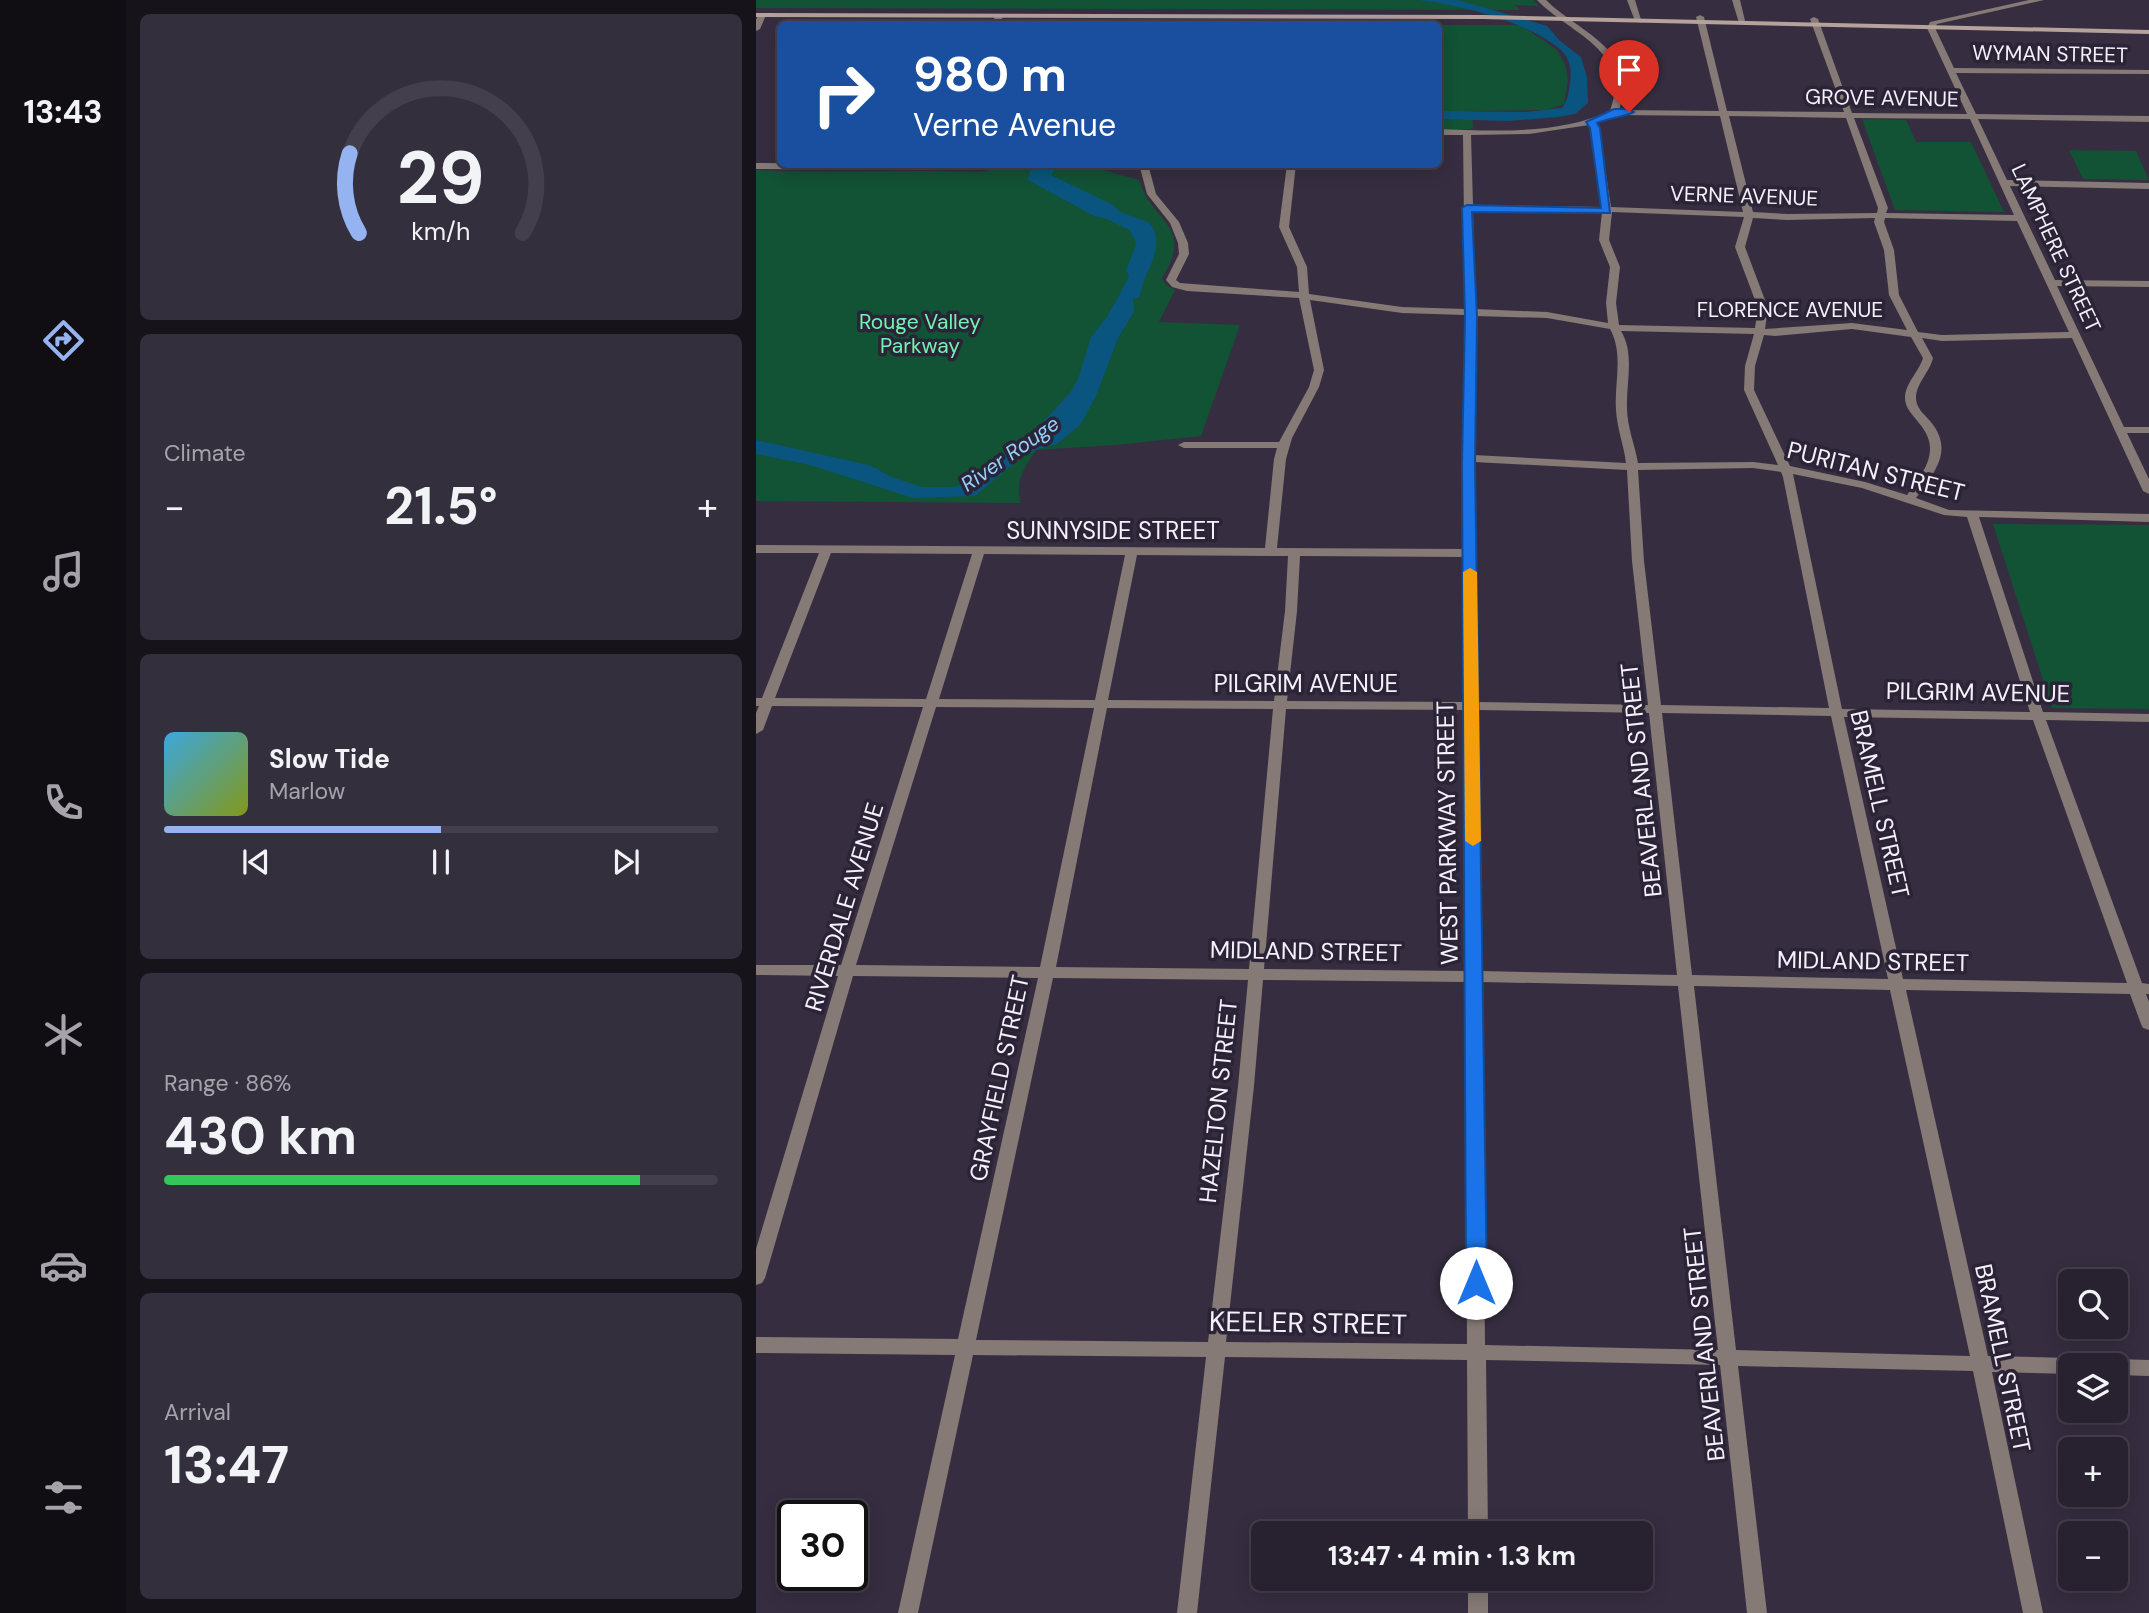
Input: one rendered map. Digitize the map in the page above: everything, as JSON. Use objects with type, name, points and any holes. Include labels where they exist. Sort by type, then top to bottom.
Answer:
[{"type":"main road","points":[[759,15],[997,20],[1227,21],[1483,17],[1742,20],[2149,32]]},
{"type":"main road","points":[[1968,15],[1969,20],[1985,26]]},
{"type":"main road","points":[[2018,27],[2149,25]]},
{"type":"street","points":[[1442,132],[1567,126],[1591,122],[1614,112],[1621,89],[1618,72],[1609,55],[1588,34],[1541,0]]},
{"type":"street","points":[[1631,0],[1638,19]]},
{"type":"street","points":[[1736,0],[1742,20]]},
{"type":"street","points":[[1932,25],[2040,0]]},
{"type":"street","points":[[756,29],[759,15]]},
{"type":"street","name":"BRAMELL STREET","points":[[1701,20],[1749,216],[1740,247],[1763,308],[1760,331],[1749,366],[1749,390],[1786,469],[2033,1613]]},
{"type":"street","points":[[1815,22],[1883,208],[1879,222],[1889,250],[1894,295],[1928,358],[1926,368],[1911,392],[1912,403],[1932,433],[1937,449],[1934,463],[1910,499]]},
{"type":"street","name":"LAMPHERE STREET","points":[[1932,25],[1950,70],[2149,491]]},
{"type":"street","name":"WYMAN STREET","points":[[1950,70],[2149,72]]},
{"type":"street","name":"GROVE AVENUE","points":[[1614,112],[2149,119]]},
{"type":"street","name":"BEAVERLAND STREET","points":[[1591,122],[1595,128],[1607,211],[1603,234],[1615,268],[1611,303],[1614,326],[1623,353],[1621,411],[1632,467],[1638,561],[1757,1613]]},
{"type":"street","name":"WEST PARKWAY STREET","points":[[1466,132],[1471,312],[1468,458],[1478,1521]]},
{"type":"street","points":[[756,166],[777,166]]},
{"type":"street","name":"FLORENCE AVENUE","points":[[1144,168],[1152,194],[1174,222],[1183,243],[1184,254],[1172,275],[1172,281],[1187,288],[1305,296],[1402,310],[1547,315],[1626,329],[1775,333],[1852,326],[1957,338],[2075,335]]},
{"type":"street","points":[[1271,552],[1280,459],[1294,419],[1314,387],[1319,370],[1302,267],[1284,226],[1291,168]]},
{"type":"street","points":[[2004,183],[2149,186]]},
{"type":"street","name":"VERNE AVENUE","points":[[1467,208],[1670,210],[1749,216],[2020,218]]},
{"type":"street","points":[[2051,283],[2149,284]]},
{"type":"street","points":[[2120,430],[2149,430]]},
{"type":"street","points":[[1184,445],[1284,445]]},
{"type":"street","name":"PURITAN STREET","points":[[1468,458],[1632,467],[1727,464],[1786,469],[1865,485],[1910,499],[1934,511],[1972,515],[2149,518]]},
{"type":"street","points":[[1972,515],[2038,716],[2143,989],[2149,1024]]},
{"type":"street","name":"SUNNYSIDE STREET","points":[[756,549],[1470,553]]},
{"type":"street","points":[[756,730],[762,702],[826,550]]},
{"type":"street","name":"RIVERDALE AVENUE","points":[[756,1278],[847,971],[979,550]]},
{"type":"street","name":"GRAYFIELD STREET","points":[[908,1613],[1046,972],[1132,551]]},
{"type":"street","name":"HAZELTON STREET","points":[[1187,1613],[1246,1086],[1294,552]]},
{"type":"street","name":"PILGRIM AVENUE","points":[[762,702],[1471,706],[2149,718]]},
{"type":"street","name":"MIDLAND STREET","points":[[756,970],[1474,976],[2143,989]]},
{"type":"street","name":"KEELER STREET","points":[[756,1345],[1477,1352],[2058,1366]]},
{"type":"street","points":[[2128,1367],[2149,1368]]},
{"type":"street","points":[[1478,1591],[1478,1613]]},
{"type":"green space","points":[[756,0],[1533,0],[1539,6],[1515,5],[1520,10],[756,8]]},
{"type":"green space","points":[[1442,25],[1521,25],[1557,50],[1565,64],[1568,81],[1564,104],[1546,110],[1472,111],[1473,129],[1442,129]]},
{"type":"green space","points":[[1862,119],[1906,120],[1916,142],[1971,142],[2004,212],[1895,210]]},
{"type":"green space","points":[[2069,150],[2136,151],[2149,180],[2083,179]]},
{"type":"green space","name":"Rouge Valley Parkway","points":[[990,168],[1096,168],[1139,180],[1145,195],[1173,235],[1171,260],[1162,278],[1165,284],[1175,290],[1159,322],[1240,325],[1201,436],[1036,450],[1020,481],[1021,503],[756,501],[756,170],[987,171]]},
{"type":"green space","points":[[1993,524],[2149,525],[2149,709],[2052,708]]},
{"type":"water","points":[[1417,0],[1458,0],[1547,26],[1560,41],[1581,57],[1587,77],[1588,103],[1575,114],[1558,117],[1508,121],[1442,119],[1442,111],[1526,112],[1562,108],[1569,93],[1571,78],[1567,58],[1550,42],[1515,24],[1453,6]]},
{"type":"water","name":"River Rouge","points":[[1034,168],[1056,168],[1051,175],[1113,205],[1120,212],[1148,222],[1156,235],[1155,251],[1139,297],[1133,299],[1134,312],[1118,338],[1096,396],[1081,424],[1057,444],[1020,458],[975,496],[913,498],[810,465],[756,454],[756,440],[864,464],[922,487],[954,487],[978,478],[980,467],[1032,434],[1070,393],[1078,379],[1091,337],[1107,317],[1129,277],[1126,270],[1136,242],[1129,230],[1094,216],[1028,180],[1030,171]]},
{"type":"slow traffic","points":[[1470,572],[1473,841]]},
{"type":"route","points":[[1476,1283],[1468,464],[1471,317],[1467,208],[1607,211],[1595,128],[1591,122],[1614,112],[1629,112]]}]
